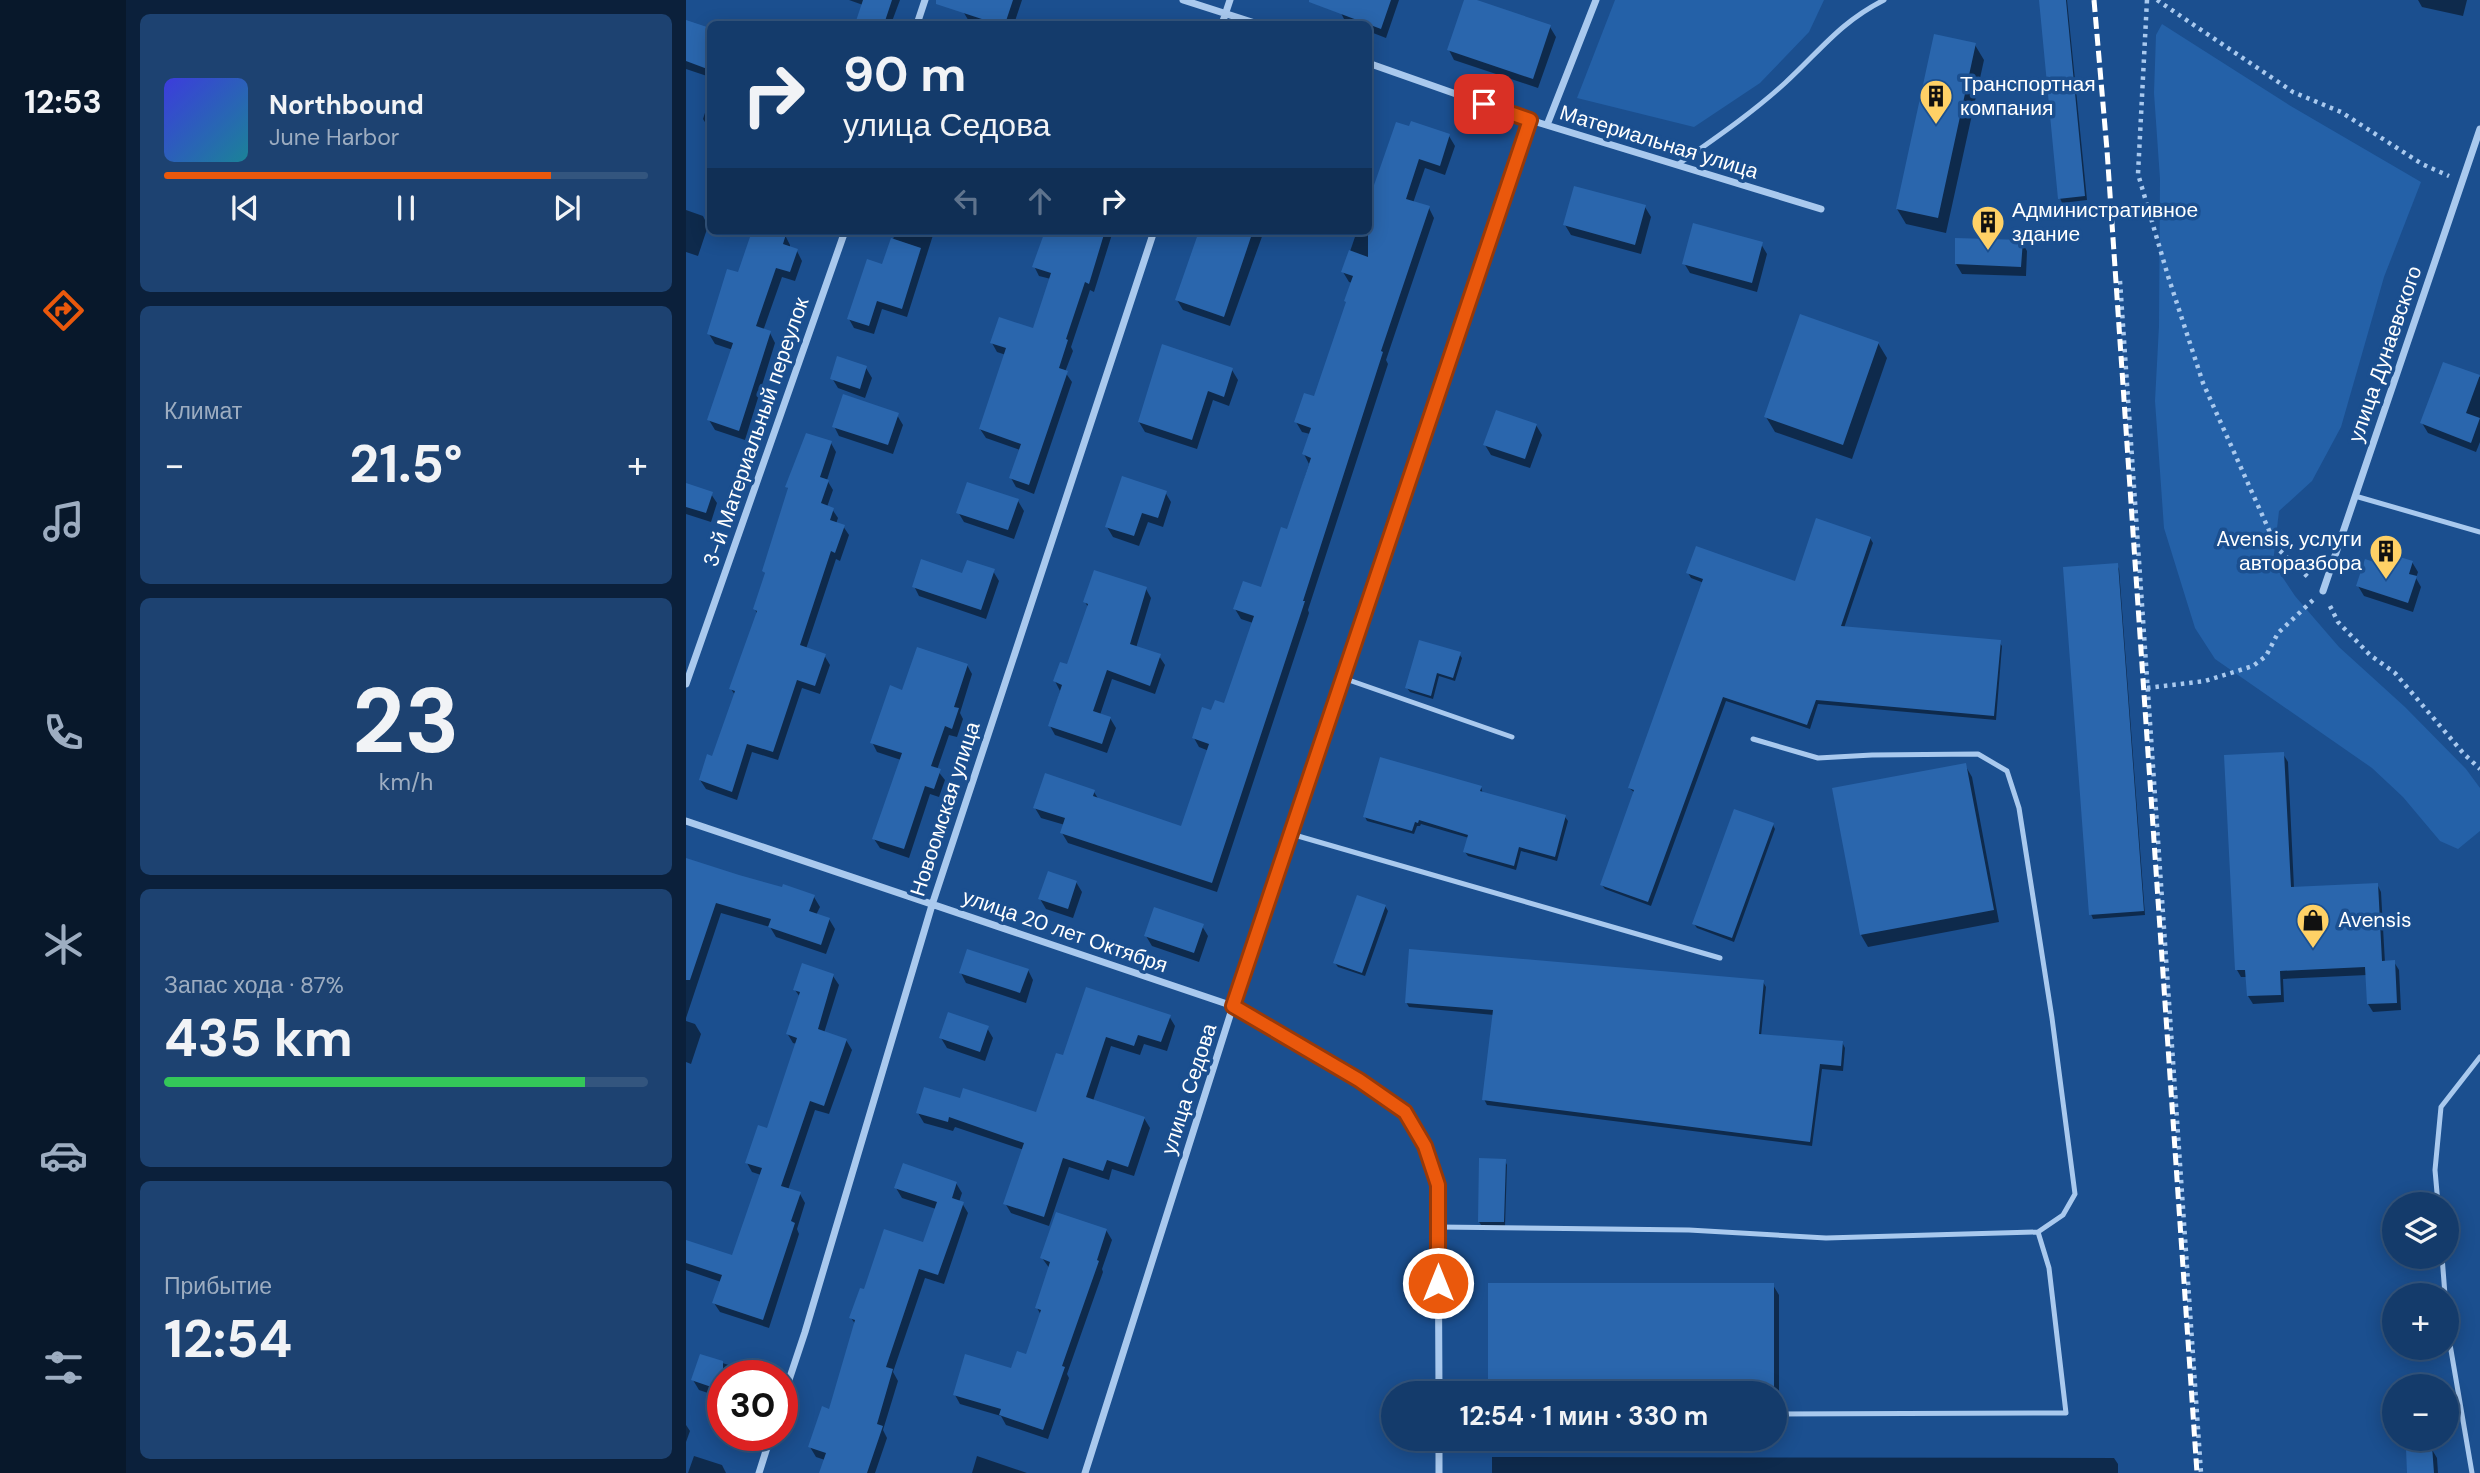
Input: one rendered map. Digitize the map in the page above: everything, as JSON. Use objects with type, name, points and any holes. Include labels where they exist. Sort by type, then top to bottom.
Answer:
[{"type":"street","points":[[918,21],[925,0]]},
{"type":"street","points":[[1183,0],[1249,21]]},
{"type":"street","points":[[1223,21],[1230,0]]},
{"type":"street","points":[[1547,125],[1596,0]]},
{"type":"street","name":"Материальная улица","points":[[1372,64],[1530,120],[1821,209]]},
{"type":"street","name":"улица Седова","points":[[1085,1473],[1233,1006],[1530,120]]},
{"type":"street","name":"улица Дунаевского","points":[[2323,591],[2480,128]]},
{"type":"street","name":"3-й Материальный переулок","points":[[686,684],[844,235]]},
{"type":"street","name":"Новоомская улица","points":[[796,1360],[932,905],[1153,235]]},
{"type":"street","name":"улица 20 лет Октября","points":[[686,821],[1233,1006],[1359,1080],[1405,1112],[1425,1146],[1438,1185],[1439,1381]]},
{"type":"street","points":[[759,1473],[766,1451]]},
{"type":"street","points":[[1439,1451],[1439,1473]]},
{"type":"lane","points":[[1676,165],[1735,124],[1785,82],[1858,13],[1884,0]]},
{"type":"lane","points":[[2355,496],[2480,532]]},
{"type":"lane","points":[[1343,678],[1512,737]]},
{"type":"lane","points":[[1438,1227],[1689,1230],[1826,1238],[2038,1232],[2063,1215],[2075,1194],[2052,1018],[2019,808],[2007,771],[1978,754],[1818,758],[1753,739]]},
{"type":"lane","points":[[1291,834],[1720,958]]},
{"type":"lane","points":[[2437,1192],[2435,1170],[2441,1107],[2480,1056]]},
{"type":"lane","points":[[1787,1414],[2066,1413],[2049,1268],[2038,1232]]},
{"type":"lane","points":[[2453,1360],[2472,1473]]},
{"type":"path","points":[[2147,0],[2138,174],[2203,383],[2277,548],[2323,591],[2338,622],[2370,655],[2395,673],[2480,769]]},
{"type":"path","points":[[2157,0],[2293,92],[2341,112],[2423,164],[2462,182]]},
{"type":"path","points":[[2120,281],[2200,1473]]},
{"type":"path","points":[[2147,688],[2205,681],[2253,666],[2266,656],[2278,633],[2323,591]]},
{"type":"shaded area","points":[[1615,0],[1824,0],[1809,32],[1760,83],[1694,127],[1577,98]]},
{"type":"shaded area","points":[[2162,24],[2289,105],[2421,182],[2384,277],[2341,427],[2312,481],[2279,511],[2273,563],[2295,596],[2339,647],[2405,707],[2466,769],[2480,788],[2480,831],[2458,849],[2440,841],[2403,797],[2372,768],[2215,659],[2195,628],[2164,528],[2155,401],[2159,326],[2160,179],[2154,93],[2156,35]]},
{"type":"building","points":[[863,0],[892,0],[885,21],[856,21]]},
{"type":"building","points":[[936,0],[1013,0],[1006,21],[988,21],[936,4]]},
{"type":"building","points":[[1391,0],[1381,29],[1372,26],[1372,21],[1360,21],[1309,2]]},
{"type":"building","points":[[1464,0],[1477,0],[1551,25],[1533,79],[1447,50]]},
{"type":"building","points":[[2039,0],[2066,0],[2085,196],[2058,199]]},
{"type":"building","points":[[686,20],[707,27],[707,69],[686,61]]},
{"type":"building","name":"Транспортная компания","points":[[1934,34],[1976,43],[1938,218],[1896,209]]},
{"type":"building","points":[[1411,121],[1450,134],[1440,166],[1419,159],[1406,199],[1430,206],[1381,351],[1383,352],[1305,601],[1212,883],[1060,833],[1065,818],[1033,808],[1045,773],[1095,790],[1093,796],[1181,826],[1209,744],[1192,738],[1202,707],[1211,710],[1215,700],[1224,703],[1254,616],[1233,609],[1243,581],[1261,587],[1281,527],[1287,529],[1311,458],[1302,454],[1311,428],[1294,422],[1304,393],[1314,396],[1346,302],[1344,301],[1353,276],[1341,272],[1349,250],[1368,257],[1368,235],[1372,235],[1372,188],[1396,122],[1409,126]]},
{"type":"building","points":[[1574,186],[1646,205],[1635,245],[1563,225]]},
{"type":"building","points":[[1693,223],[1763,242],[1752,283],[1682,264]]},
{"type":"building","points":[[751,235],[786,235],[783,244],[798,249],[790,272],[776,268],[756,326],[771,331],[739,431],[707,420],[733,343],[707,334],[727,269],[738,272]]},
{"type":"building","points":[[1044,235],[1104,235],[1089,284],[1085,282],[1066,339],[1068,340],[1059,368],[1068,371],[1029,485],[1009,478],[1021,444],[979,429],[1006,348],[990,343],[999,317],[1033,328],[1051,273],[1032,267]]},
{"type":"building","points":[[1198,235],[1252,235],[1224,317],[1175,300]]},
{"type":"building","points":[[891,238],[921,248],[902,309],[877,301],[869,326],[847,319],[867,259],[882,264]]},
{"type":"building","name":"Административное здание","points":[[1955,238],[2023,240],[2021,267],[1955,264]]},
{"type":"building","points":[[1800,314],[1879,342],[1843,445],[1764,417]]},
{"type":"building","points":[[1162,344],[1233,368],[1224,397],[1208,391],[1192,440],[1138,422]]},
{"type":"building","points":[[837,356],[867,366],[860,389],[830,379]]},
{"type":"building","points":[[2443,362],[2480,375],[2466,413],[2480,418],[2471,443],[2420,423]]},
{"type":"building","points":[[843,394],[899,413],[888,445],[832,427]]},
{"type":"building","points":[[1496,410],[1537,424],[1525,459],[1483,445]]},
{"type":"building","points":[[806,433],[832,441],[820,477],[829,480],[821,503],[834,508],[830,520],[845,525],[835,553],[831,551],[800,645],[826,654],[815,686],[797,680],[773,752],[747,744],[732,792],[699,780],[707,754],[712,756],[735,691],[729,689],[757,611],[753,609],[788,488],[785,487]]},
{"type":"building","points":[[1122,476],[1167,491],[1158,518],[1142,513],[1134,536],[1105,527]]},
{"type":"building","points":[[967,482],[1019,499],[1008,530],[956,513]]},
{"type":"building","points":[[686,483],[713,492],[706,513],[686,507]]},
{"type":"building","points":[[1816,518],[1871,537],[1841,626],[2001,640],[1994,716],[1816,700],[1807,725],[1723,697],[1648,902],[1600,885],[1634,790],[1628,788],[1703,579],[1686,573],[1696,546],[1795,581]]},
{"type":"building","name":"Avensis, услуги авторазбора","points":[[2393,555],[2413,561],[2409,574],[2417,576],[2408,603],[2356,586],[2365,559],[2389,567]]},
{"type":"building","points":[[921,559],[962,573],[967,560],[995,569],[981,610],[912,587]]},
{"type":"building","points":[[2118,563],[2144,911],[2089,915],[2063,567]]},
{"type":"building","points":[[1094,570],[1147,587],[1130,644],[1161,654],[1150,686],[1107,670],[1093,711],[1111,717],[1102,744],[1048,726],[1062,685],[1053,681],[1060,662],[1067,664],[1088,604],[1083,602]]},
{"type":"building","points":[[1419,640],[1461,652],[1453,678],[1437,673],[1431,696],[1405,688]]},
{"type":"building","points":[[917,647],[968,664],[954,707],[959,708],[952,729],[945,726],[931,766],[941,769],[934,789],[925,786],[904,849],[872,839],[902,753],[870,743],[890,685],[902,690]]},
{"type":"building","points":[[2284,752],[2291,887],[2378,883],[2382,961],[2395,960],[2397,1003],[2367,1004],[2365,967],[2280,971],[2281,995],[2247,996],[2245,970],[2235,970],[2224,755]]},
{"type":"building","points":[[1380,757],[1482,786],[1480,791],[1566,815],[1555,857],[1519,847],[1514,866],[1463,852],[1468,835],[1419,820],[1418,823],[1415,822],[1412,831],[1363,817]]},
{"type":"building","points":[[1966,763],[1994,910],[1860,935],[1832,788]]},
{"type":"building","points":[[1734,809],[1774,823],[1732,938],[1692,924]]},
{"type":"building","points":[[686,858],[815,895],[809,911],[830,918],[821,945],[768,927],[771,919],[716,903],[690,980],[686,980]]},
{"type":"building","points":[[1048,871],[1077,881],[1068,909],[1038,899]]},
{"type":"building","points":[[1357,895],[1386,905],[1362,973],[1333,963]]},
{"type":"building","points":[[1154,907],[1204,924],[1194,953],[1144,936]]},
{"type":"building","points":[[967,949],[1029,969],[1020,993],[959,973]]},
{"type":"building","points":[[1409,949],[1764,980],[1759,1034],[1843,1041],[1841,1066],[1820,1064],[1810,1142],[1482,1100],[1493,1010],[1405,1003]]},
{"type":"building","points":[[802,963],[834,974],[818,1029],[847,1039],[824,1106],[810,1101],[781,1186],[801,1192],[791,1221],[795,1223],[763,1320],[712,1303],[722,1275],[686,1263],[686,1240],[732,1255],[762,1168],[745,1163],[758,1125],[767,1128],[797,1038],[786,1034],[800,992],[793,990]]},
{"type":"building","points":[[1086,987],[1171,1015],[1161,1042],[1138,1035],[1134,1046],[1106,1037],[1086,1097],[1145,1117],[1128,1167],[1107,1160],[1103,1171],[1063,1158],[1044,1217],[1003,1204],[1024,1143],[949,1117],[948,1122],[916,1113],[924,1087],[960,1098],[963,1088],[1036,1112],[1056,1053],[1063,1055]]},
{"type":"building","points":[[948,1012],[989,1026],[980,1052],[939,1038]]},
{"type":"building","points":[[1479,1158],[1506,1159],[1504,1222],[1478,1222]]},
{"type":"building","points":[[903,1163],[957,1182],[952,1198],[964,1202],[938,1275],[919,1269],[886,1367],[893,1369],[877,1424],[883,1426],[867,1473],[819,1473],[826,1453],[808,1447],[822,1406],[829,1409],[855,1320],[849,1318],[860,1288],[864,1289],[884,1229],[923,1242],[937,1202],[894,1188]]},
{"type":"building","points":[[1056,1212],[1107,1229],[1043,1430],[999,1415],[1001,1409],[953,1395],[965,1354],[1011,1368],[1017,1351],[1026,1354],[1041,1310],[1035,1308],[1050,1262],[1040,1258]]},
{"type":"building","points":[[1488,1283],[1774,1283],[1774,1381],[1488,1381]]},
{"type":"building","points":[[700,1354],[720,1360],[707,1360],[707,1386],[691,1380]]},
{"type":"building","points":[[2406,1451],[2432,1451],[2434,1473],[2407,1473]]},
{"type":"railway","points":[[2094,0],[2107,150],[2197,1473]]},
{"type":"place","name":"Транспортная компания","points":[[1936,126]]},
{"type":"place","name":"Административное здание","points":[[1988,252]]},
{"type":"place","name":"Avensis, услуги авторазбора","points":[[2386,581]]},
{"type":"place","name":"Avensis","points":[[2313,950]]},
{"type":"route","points":[[1438,1283],[1438,1185],[1425,1146],[1405,1112],[1359,1080],[1233,1006],[1530,120],[1484,104]]}]
